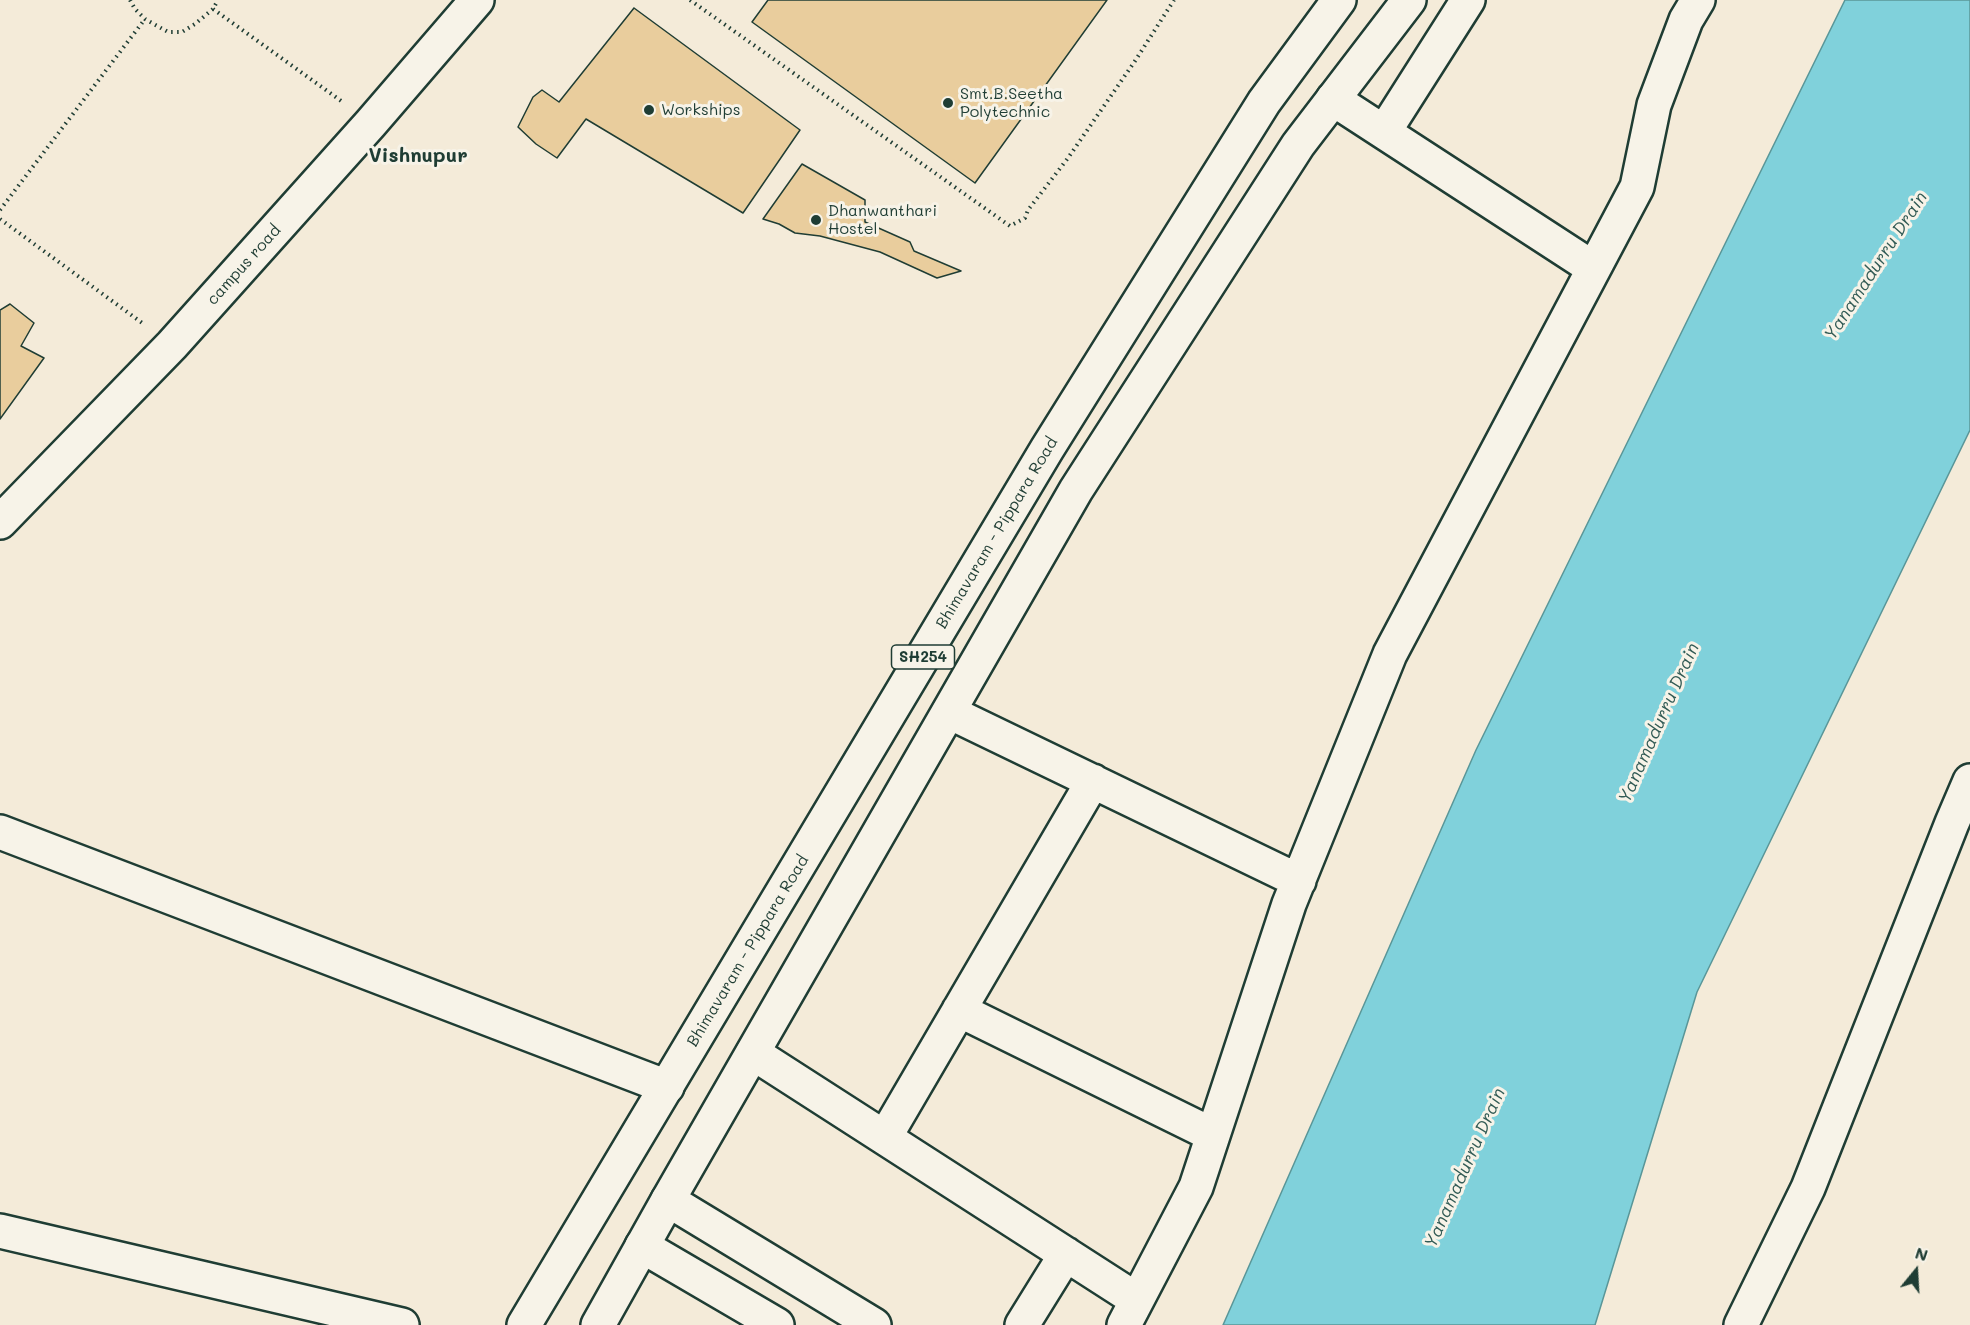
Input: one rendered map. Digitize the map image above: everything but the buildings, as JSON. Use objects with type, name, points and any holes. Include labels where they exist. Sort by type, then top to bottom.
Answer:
[{"type":"street","name":"campus road","points":[[0,522],[172,345],[371,123],[477,0]]},
{"type":"street","name":"Bhimavaram - Pippara Road","points":[[524,1325],[1047,449],[1264,102],[1339,0]]},
{"type":"street","name":"SH254","points":[[598,1325],[1076,490],[1298,145],[1408,0]]},
{"type":"street","points":[[1384,132],[1468,0]]},
{"type":"street","points":[[753,1053],[1066,1254],[1131,1312],[1196,1187],[1289,904],[1390,654],[1636,187],[1654,105],[1686,20],[1698,0]]},
{"type":"street","points":[[1333,99],[1593,268]]},
{"type":"street","points":[[949,712],[1299,881]]},
{"type":"street","points":[[885,1137],[1093,781]]},
{"type":"street","points":[[1741,1325],[1808,1188],[1970,781]]},
{"type":"street","points":[[0,832],[667,1087]]},
{"type":"street","points":[[959,1010],[1213,1135]]},
{"type":"street","points":[[668,1200],[874,1325]]},
{"type":"street","points":[[0,1231],[402,1325]]},
{"type":"street","points":[[642,1246],[777,1325]]},
{"type":"street","points":[[1022,1325],[1066,1254]]},
{"type":"path","points":[[130,0],[145,19],[168,32],[182,32],[213,9],[218,0]]},
{"type":"path","points":[[690,0],[1010,226],[1025,218],[1028,210],[1068,158],[1135,61],[1174,0]]},
{"type":"path","points":[[213,9],[371,123]]},
{"type":"path","points":[[0,210],[145,19]]},
{"type":"path","points":[[0,219],[172,345]]},
{"type":"water","name":"Yanamadurru Drain","points":[[1845,0],[1970,0],[1970,430],[1697,992],[1595,1325],[1223,1325],[1476,750]]},
{"type":"place","name":"Smt.B.Seetha Polytechnic","points":[[948,103]]},
{"type":"place","name":"Workships","points":[[649,110]]},
{"type":"place","name":"Dhanwanthari Hostel","points":[[816,220]]},
{"type":"district","name":"Vishnupur","points":[[418,156]]}]
